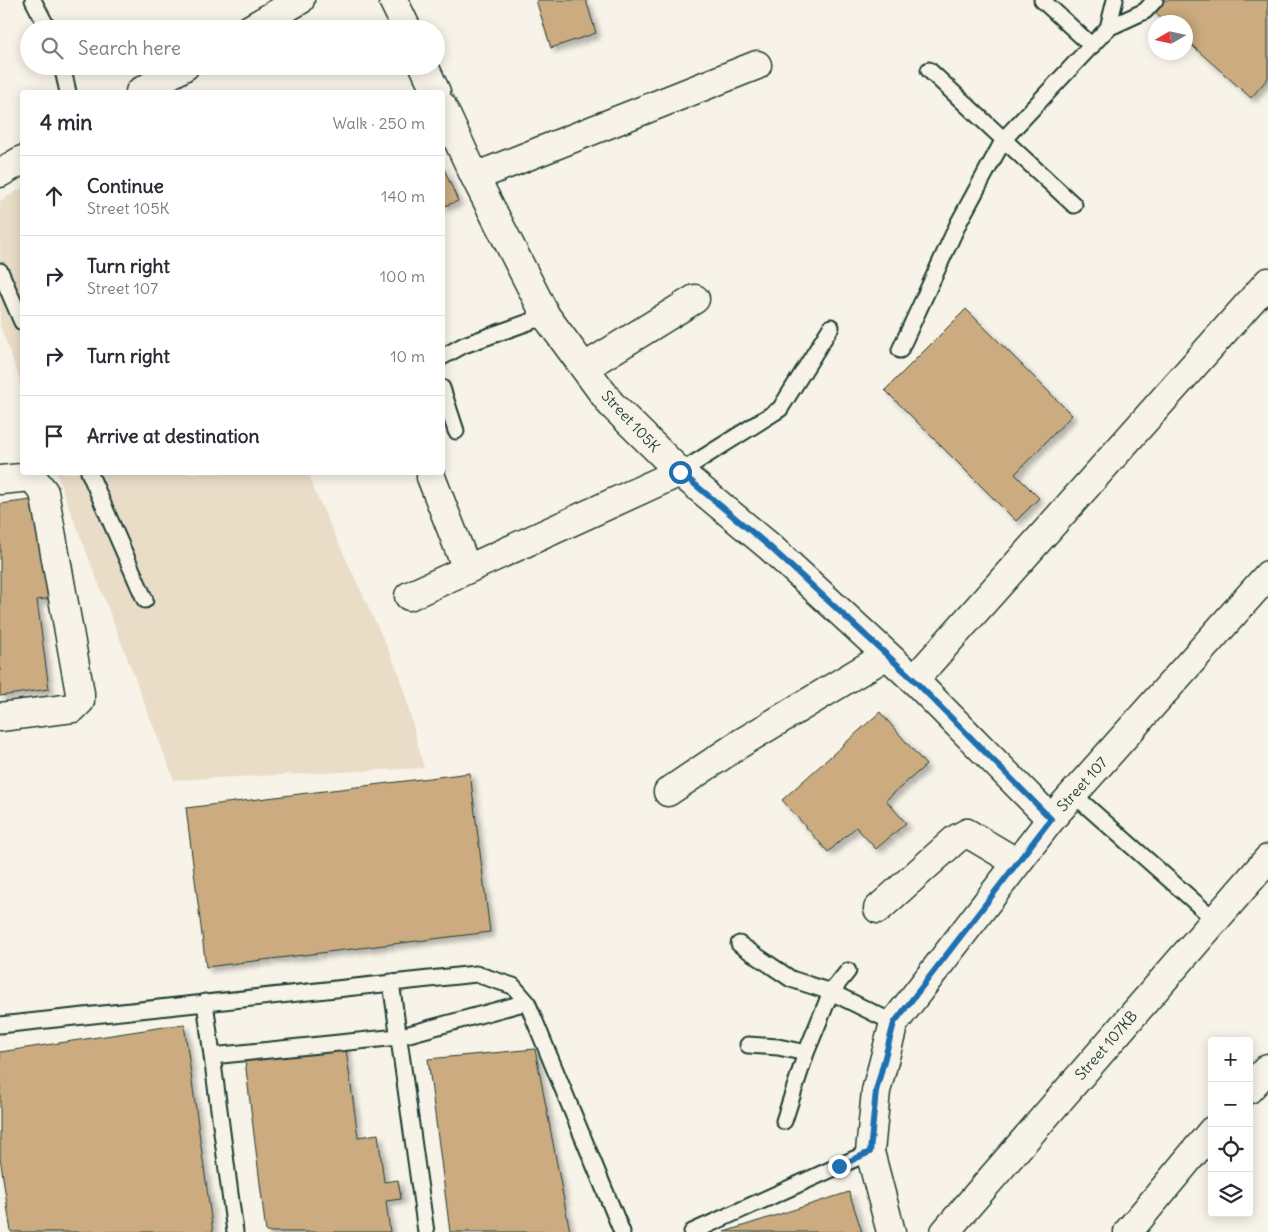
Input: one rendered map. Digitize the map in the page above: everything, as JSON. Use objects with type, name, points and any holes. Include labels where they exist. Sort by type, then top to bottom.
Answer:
[{"type":"street","points":[[266,20],[300,0]]},
{"type":"street","points":[[394,0],[403,20]]},
{"type":"street","points":[[475,177],[757,65]]},
{"type":"street","points":[[146,90],[170,75]]},
{"type":"street","points":[[428,75],[435,90]]},
{"type":"street","name":"Street 105K","points":[[445,112],[475,177],[546,316],[611,404],[680,472],[770,547],[914,680],[1051,819]]},
{"type":"street","points":[[0,173],[20,161]]},
{"type":"street","points":[[914,680],[1268,282]]},
{"type":"street","points":[[585,367],[695,299]]},
{"type":"street","points":[[409,596],[680,472]]},
{"type":"street","points":[[0,480],[32,477],[44,492],[80,701],[72,708],[0,717]]},
{"type":"street","points":[[431,477],[467,570]]},
{"type":"street","name":"Street 107","points":[[891,1232],[870,1152],[876,1091],[894,1023],[1016,862],[1051,819],[1268,575]]},
{"type":"street","points":[[668,792],[741,742],[887,655]]},
{"type":"street","points":[[878,910],[956,839],[968,833],[1016,862]]},
{"type":"street","name":"Street 107KB","points":[[945,1232],[1268,859]]},
{"type":"street","points":[[1253,1085],[1268,1068]]},
{"type":"street","points":[[1128,1232],[1208,1136]]},
{"type":"lane","points":[[33,0],[43,20]]},
{"type":"lane","points":[[1042,0],[1092,46]]},
{"type":"lane","points":[[1108,28],[1115,0]]},
{"type":"lane","points":[[900,350],[963,214],[1004,140],[1108,28],[1145,11],[1155,0]]},
{"type":"lane","points":[[929,70],[1074,205]]},
{"type":"lane","points":[[64,75],[68,90]]},
{"type":"lane","points":[[0,271],[20,317]]},
{"type":"lane","points":[[445,355],[464,345],[546,316]]},
{"type":"lane","points":[[680,472],[780,409],[831,327]]},
{"type":"lane","points":[[445,397],[456,431]]},
{"type":"lane","points":[[90,475],[145,600]]},
{"type":"lane","points":[[1073,794],[1216,920]]},
{"type":"lane","points":[[740,944],[791,979],[831,992],[894,1023]]},
{"type":"lane","points":[[784,1121],[806,1053],[831,992],[848,972]]},
{"type":"lane","points":[[0,1025],[476,974],[513,986],[527,1002],[622,1232]]},
{"type":"lane","points":[[391,982],[426,1232]]},
{"type":"lane","points":[[205,1002],[235,1232]]},
{"type":"lane","points":[[212,1056],[398,1037],[527,1002]]},
{"type":"lane","points":[[748,1045],[778,1047],[806,1053]]},
{"type":"lane","points":[[692,1232],[870,1152]]},
{"type":"shaded area","points":[[20,189],[20,380],[0,326],[0,201]]},
{"type":"shaded area","points":[[57,475],[310,475],[315,492],[400,675],[424,768],[174,780]]},
{"type":"building","points":[[536,0],[586,0],[596,33],[551,48]]},
{"type":"building","points":[[1157,0],[1268,0],[1268,78],[1251,98],[1193,46],[1193,15],[1157,15],[1150,9]]},
{"type":"building","points":[[445,171],[458,201],[445,206]]},
{"type":"building","points":[[966,309],[1072,415],[1015,474],[1039,498],[1016,521],[885,390]]},
{"type":"building","points":[[39,499],[54,598],[37,600],[49,689],[0,696],[0,504]]},
{"type":"building","points":[[880,712],[926,765],[886,800],[906,823],[876,849],[856,827],[828,852],[782,800]]},
{"type":"building","points":[[470,773],[490,932],[206,967],[186,808]]},
{"type":"building","points":[[184,1024],[213,1232],[11,1232],[0,1157],[0,1052]]},
{"type":"building","points":[[345,1042],[358,1137],[378,1134],[384,1182],[398,1180],[401,1199],[386,1201],[390,1232],[266,1232],[244,1053]]},
{"type":"building","points":[[535,1049],[570,1232],[450,1232],[428,1059]]},
{"type":"building","points":[[849,1192],[862,1232],[724,1232]]},
{"type":"route","points":[[680,472],[770,547],[914,680],[1051,819],[1016,862],[894,1023],[876,1091],[870,1152],[839,1166]]}]
